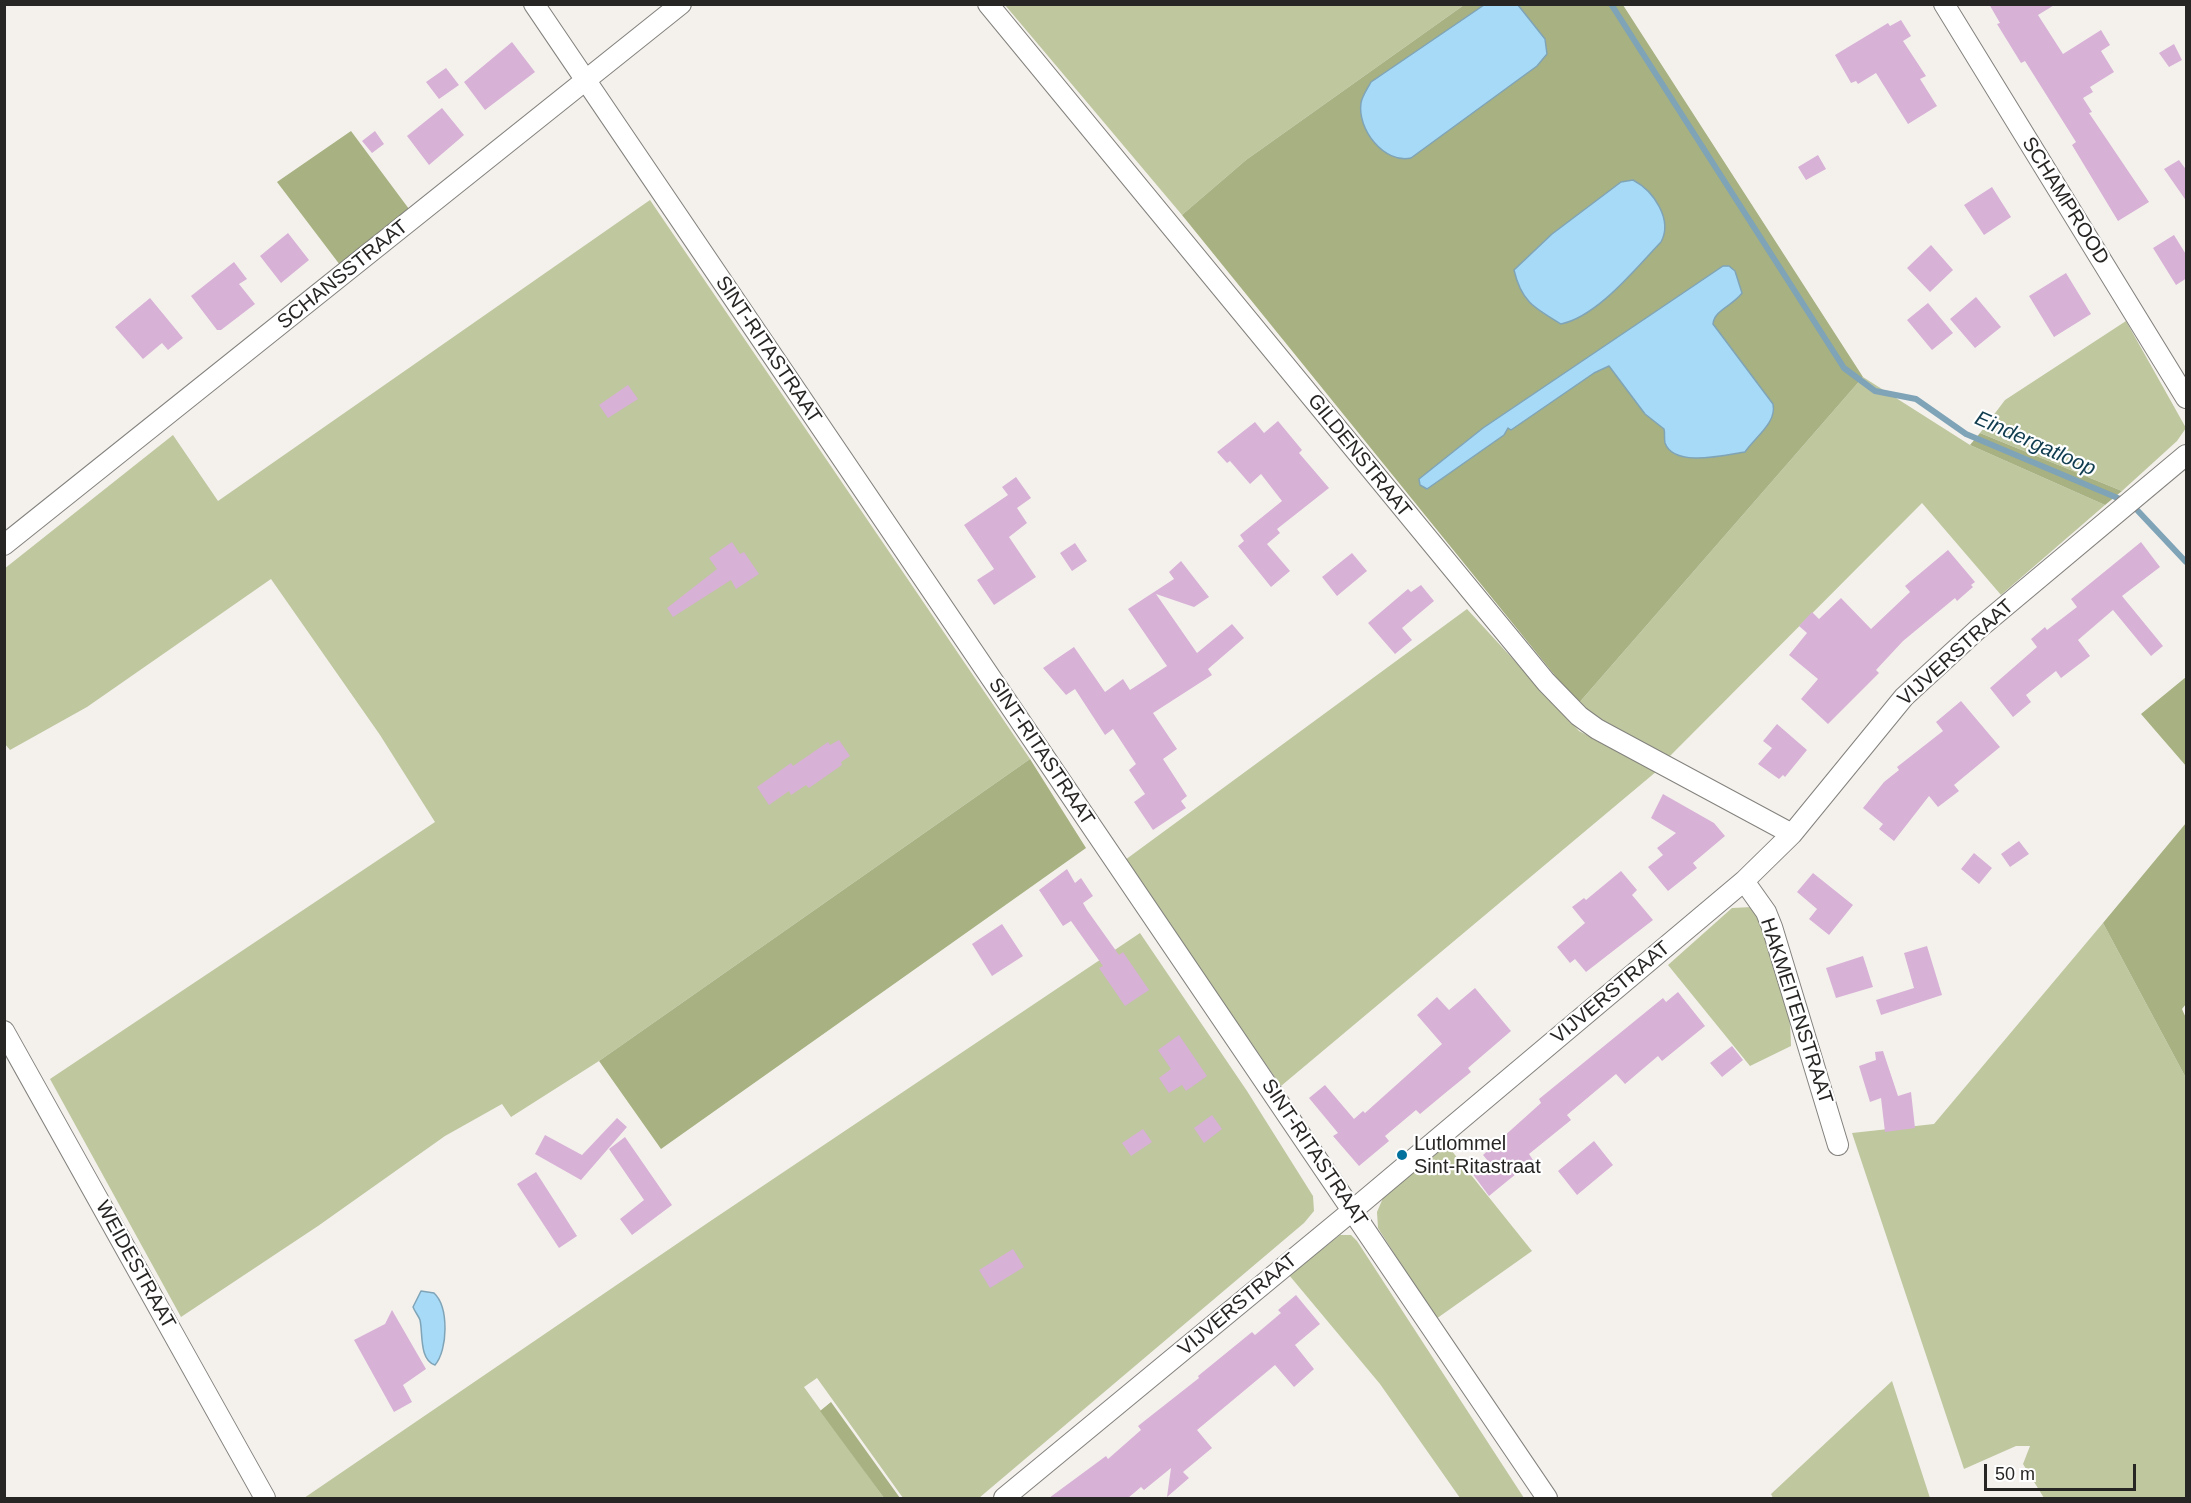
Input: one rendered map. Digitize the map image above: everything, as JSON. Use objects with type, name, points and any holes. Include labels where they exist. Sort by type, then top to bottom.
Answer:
[{"type":"street","name":"SINT-RITASTRAAT","points":[[534,4],[1547,1498]]},
{"type":"street","name":"SCHANSSTRAAT","points":[[4,544],[681,4]]},
{"type":"street","name":"GILDENSTRAAT","points":[[988,4],[1545,682],[1579,716],[1614,739],[1792,834]]},
{"type":"street","name":"SCHAMPROOD","points":[[1944,4],[2187,398]]},
{"type":"street","name":"VIJVERSTRAAT","points":[[1004,1498],[1353,1210],[1744,882],[1792,834],[1859,750],[1912,689],[1978,629],[2187,454]]},
{"type":"street","name":"HAKMEITENSTRAAT","points":[[1744,882],[1766,912],[1772,927],[1838,1145]]},
{"type":"street","name":"WEIDESTRAAT","points":[[4,1031],[265,1498]]},
{"type":"green space","points":[[1005,5],[1464,5],[1246,160],[1182,215]]},
{"type":"green space","points":[[1464,5],[1623,5],[1863,377],[1578,704],[1182,215],[1246,160]]},
{"type":"green space","points":[[351,131],[409,209],[340,265],[277,182]]},
{"type":"green space","points":[[650,200],[1030,759],[599,1061],[511,1117],[502,1104],[445,1136],[318,1226],[181,1317],[50,1079],[435,822],[380,735],[271,579],[87,707],[10,750],[4,743],[4,569],[173,435],[218,501]]},
{"type":"green space","points":[[2126,321],[2186,428],[2177,441],[2122,491],[1980,433],[2005,400]]},
{"type":"green space","points":[[1863,377],[1970,445],[2105,505],[2001,595],[1922,503],[1668,758],[1621,733],[1578,704]]},
{"type":"green space","points":[[1980,433],[2122,491],[2105,505],[1970,445]]},
{"type":"green space","points":[[1467,609],[1579,731],[1657,771],[1281,1086],[1125,860]]},
{"type":"green space","points":[[2186,677],[2186,766],[2141,714]]},
{"type":"green space","points":[[1030,759],[1086,848],[661,1149],[599,1061]]},
{"type":"green space","points":[[2186,823],[2186,1004],[2182,1009],[2186,1018],[2186,1078],[2103,923]]},
{"type":"green space","points":[[1752,907],[1775,956],[1785,992],[1791,1046],[1750,1066],[1668,965],[1732,908]]},
{"type":"green space","points":[[2103,923],[2186,1078],[2186,1498],[2044,1498],[2023,1464],[2030,1446],[2016,1446],[1964,1469],[1852,1133],[1934,1124]]},
{"type":"green space","points":[[1140,933],[1247,1091],[1313,1196],[1314,1211],[1304,1223],[979,1498],[903,1498],[817,1378],[804,1387],[884,1498],[304,1498],[709,1222]]},
{"type":"green space","points":[[1447,1145],[1532,1251],[1436,1319],[1378,1228],[1377,1212],[1383,1198]]},
{"type":"green space","points":[[1340,1235],[1351,1235],[1357,1241],[1524,1498],[1460,1498],[1380,1384],[1289,1275]]},
{"type":"green space","points":[[1892,1381],[1930,1498],[1773,1498],[1771,1494]]},
{"type":"green space","points":[[831,1402],[900,1498],[884,1498],[820,1411]]},
{"type":"water","points":[[1484,5],[1518,5],[1545,39],[1547,54],[1537,66],[1411,158],[1391,156],[1374,142],[1363,123],[1362,100],[1371,82]]},
{"type":"water","points":[[1633,180],[1648,191],[1659,207],[1665,225],[1661,242],[1602,302],[1589,312],[1561,324],[1530,303],[1520,289],[1514,270],[1552,234],[1621,182]]},
{"type":"water","points":[[1723,266],[1729,266],[1735,271],[1742,293],[1717,315],[1713,324],[1773,404],[1769,424],[1745,452],[1689,458],[1670,451],[1665,443],[1664,429],[1645,414],[1609,366],[1594,373],[1511,430],[1508,428],[1504,435],[1427,489],[1420,485],[1419,479],[1483,428]]},
{"type":"water","points":[[421,1291],[434,1293],[439,1299],[444,1318],[444,1339],[435,1365],[426,1358],[420,1320],[413,1307]]},
{"type":"building","points":[[1989,4],[2056,4],[2038,15],[2063,54],[2101,30],[2110,45],[2101,51],[2114,72],[2090,87],[2093,92],[2083,98],[2092,112],[2089,113],[2149,202],[2118,221],[2072,145],[2076,142],[2025,61],[2021,63],[1997,24],[2000,23]]},
{"type":"building","points":[[1901,20],[1911,36],[1903,41],[1926,76],[1920,79],[1937,106],[1908,124],[1876,73],[1858,84],[1856,81],[1851,83],[1835,55],[1888,23],[1890,26]]},
{"type":"building","points":[[512,42],[535,72],[485,110],[464,82]]},
{"type":"building","points":[[2174,44],[2182,60],[2169,67],[2159,53]]},
{"type":"building","points":[[446,68],[459,85],[439,99],[426,82]]},
{"type":"building","points":[[442,108],[464,135],[429,165],[407,136]]},
{"type":"building","points":[[375,131],[384,144],[372,153],[362,141]]},
{"type":"building","points":[[1818,155],[1826,169],[1806,180],[1798,167]]},
{"type":"building","points":[[2179,160],[2187,171],[2187,202],[2164,169]]},
{"type":"building","points":[[1992,187],[2011,217],[1984,235],[1964,205]]},
{"type":"building","points":[[288,233],[309,260],[281,283],[260,256]]},
{"type":"building","points":[[2174,235],[2187,256],[2187,278],[2176,285],[2153,248]]},
{"type":"building","points":[[1931,245],[1953,270],[1930,292],[1907,268]]},
{"type":"building","points":[[234,262],[247,279],[239,284],[255,304],[221,330],[217,330],[191,296]]},
{"type":"building","points":[[2066,273],[2091,314],[2054,337],[2029,296]]},
{"type":"building","points":[[1976,297],[2001,327],[1975,348],[1950,319]]},
{"type":"building","points":[[150,298],[183,338],[168,350],[162,343],[143,359],[115,327]]},
{"type":"building","points":[[1928,303],[1953,333],[1932,350],[1907,320]]},
{"type":"building","points":[[628,385],[638,399],[608,418],[599,405]]},
{"type":"building","points":[[1278,421],[1302,450],[1299,453],[1329,488],[1277,529],[1280,533],[1267,544],[1290,571],[1271,587],[1238,546],[1244,541],[1240,535],[1282,501],[1261,474],[1250,484],[1230,461],[1227,463],[1217,452],[1255,422],[1264,433]]},
{"type":"building","points":[[1016,477],[1031,498],[1017,508],[1027,523],[1009,537],[1036,577],[994,605],[977,580],[994,569],[964,525],[1008,495],[1002,487]]},
{"type":"building","points":[[732,542],[740,554],[744,552],[759,574],[736,589],[731,580],[673,617],[667,608],[717,569],[709,558]]},
{"type":"building","points":[[2141,542],[2160,567],[2122,596],[2163,646],[2151,656],[2113,610],[2078,640],[2090,656],[2061,678],[2056,671],[2026,695],[2031,702],[2013,717],[1990,688],[2037,647],[2031,639],[2045,627],[2047,630],[2077,607],[2071,599]]},
{"type":"building","points":[[1075,543],[1087,561],[1072,571],[1060,553]]},
{"type":"building","points":[[1948,550],[1975,582],[1971,585],[1973,587],[1957,601],[1955,598],[1903,641],[1876,670],[1879,673],[1828,724],[1801,699],[1818,679],[1789,655],[1807,633],[1799,626],[1812,612],[1819,619],[1841,598],[1871,629],[1910,592],[1905,586]]},
{"type":"building","points":[[1352,553],[1367,571],[1337,596],[1322,577]]},
{"type":"building","points":[[1181,561],[1209,597],[1194,607],[1156,594],[1197,653],[1232,624],[1244,638],[1208,669],[1212,675],[1153,713],[1177,749],[1163,759],[1187,796],[1181,801],[1186,808],[1153,830],[1134,802],[1145,794],[1129,770],[1136,764],[1113,729],[1105,735],[1075,689],[1066,695],[1043,668],[1074,647],[1105,692],[1123,679],[1130,690],[1167,666],[1128,609],[1174,579],[1169,572]]},
{"type":"building","points":[[1421,585],[1434,601],[1402,628],[1412,640],[1395,654],[1368,623],[1408,589],[1411,592]]},
{"type":"building","points":[[1961,701],[2000,747],[1954,785],[1959,791],[1938,807],[1929,796],[1894,841],[1879,829],[1883,824],[1863,808],[1884,782],[1899,770],[1897,767],[1943,731],[1936,722]]},
{"type":"building","points":[[1777,724],[1807,750],[1785,777],[1783,775],[1779,779],[1758,764],[1772,748],[1763,741]]},
{"type":"building","points":[[839,740],[850,756],[841,762],[842,765],[809,788],[806,785],[791,795],[789,791],[769,805],[757,787],[791,763],[793,766],[828,742],[830,745]]},
{"type":"building","points":[[1663,794],[1714,823],[1725,836],[1693,863],[1697,868],[1668,891],[1648,867],[1663,855],[1657,848],[1676,833],[1651,818]]},
{"type":"building","points":[[2019,841],[2029,854],[2010,867],[2001,854]]},
{"type":"building","points":[[1974,853],[1992,868],[1979,884],[1961,869]]},
{"type":"building","points":[[1067,869],[1075,883],[1081,878],[1093,896],[1083,903],[1087,910],[1119,955],[1123,952],[1149,990],[1125,1006],[1099,968],[1103,966],[1071,921],[1063,926],[1039,890]]},
{"type":"building","points":[[1621,871],[1637,890],[1632,895],[1653,920],[1586,972],[1575,959],[1570,963],[1557,947],[1585,923],[1572,907],[1584,898],[1586,900]]},
{"type":"building","points":[[1813,873],[1853,905],[1829,935],[1809,919],[1817,909],[1797,892]]},
{"type":"building","points":[[1002,924],[1023,956],[992,976],[972,944]]},
{"type":"building","points":[[1927,946],[1942,995],[1881,1015],[1876,1000],[1914,988],[1904,953]]},
{"type":"building","points":[[1863,956],[1873,987],[1836,998],[1826,968]]},
{"type":"building","points":[[1475,988],[1511,1031],[1468,1068],[1471,1072],[1420,1114],[1416,1110],[1385,1136],[1389,1141],[1359,1166],[1333,1136],[1338,1133],[1309,1098],[1325,1085],[1354,1119],[1363,1111],[1365,1113],[1442,1044],[1417,1015],[1437,997],[1449,1010]]},
{"type":"building","points":[[1678,992],[1705,1026],[1662,1061],[1658,1056],[1625,1084],[1616,1074],[1567,1115],[1571,1120],[1529,1154],[1533,1160],[1489,1196],[1472,1173],[1488,1161],[1483,1155],[1541,1103],[1539,1099],[1663,998],[1666,1002]]},
{"type":"building","points":[[1179,1035],[1207,1076],[1186,1091],[1182,1085],[1169,1093],[1159,1078],[1171,1069],[1158,1050]]},
{"type":"building","points":[[1732,1046],[1743,1060],[1722,1077],[1710,1063]]},
{"type":"building","points":[[1883,1051],[1898,1096],[1911,1092],[1915,1128],[1885,1132],[1881,1098],[1870,1102],[1859,1066],[1876,1060],[1875,1052]]},
{"type":"building","points":[[1212,1115],[1222,1129],[1204,1143],[1194,1128]]},
{"type":"building","points":[[617,1118],[627,1127],[581,1180],[535,1154],[545,1135],[582,1155]]},
{"type":"building","points":[[1143,1129],[1152,1142],[1131,1156],[1122,1143]]},
{"type":"building","points":[[625,1137],[672,1205],[632,1235],[620,1219],[644,1200],[609,1149]]},
{"type":"building","points":[[1594,1141],[1613,1165],[1577,1195],[1558,1171]]},
{"type":"building","points":[[536,1172],[577,1236],[559,1248],[517,1184]]},
{"type":"building","points":[[1013,1249],[1024,1267],[990,1288],[979,1270]]},
{"type":"building","points":[[1296,1295],[1320,1324],[1295,1345],[1314,1369],[1294,1387],[1275,1365],[1197,1430],[1212,1448],[1183,1472],[1189,1478],[1167,1497],[1171,1468],[1144,1490],[1141,1487],[1128,1498],[1049,1498],[1106,1456],[1108,1459],[1141,1430],[1138,1426],[1252,1332],[1255,1335],[1281,1313],[1278,1310]]},
{"type":"building","points":[[392,1310],[426,1369],[403,1385],[412,1402],[394,1412],[354,1340],[385,1324]]},
{"type":"waterway","points":[[1611,4],[1844,368],[1875,391],[1916,399],[1966,434],[2120,499]]},
{"type":"waterway","name":"Eindergatloop","points":[[2138,511],[2186,562]]},
{"type":"place","name":"Lutlommel Sint-Ritastraat","points":[[1402,1155]]}]
